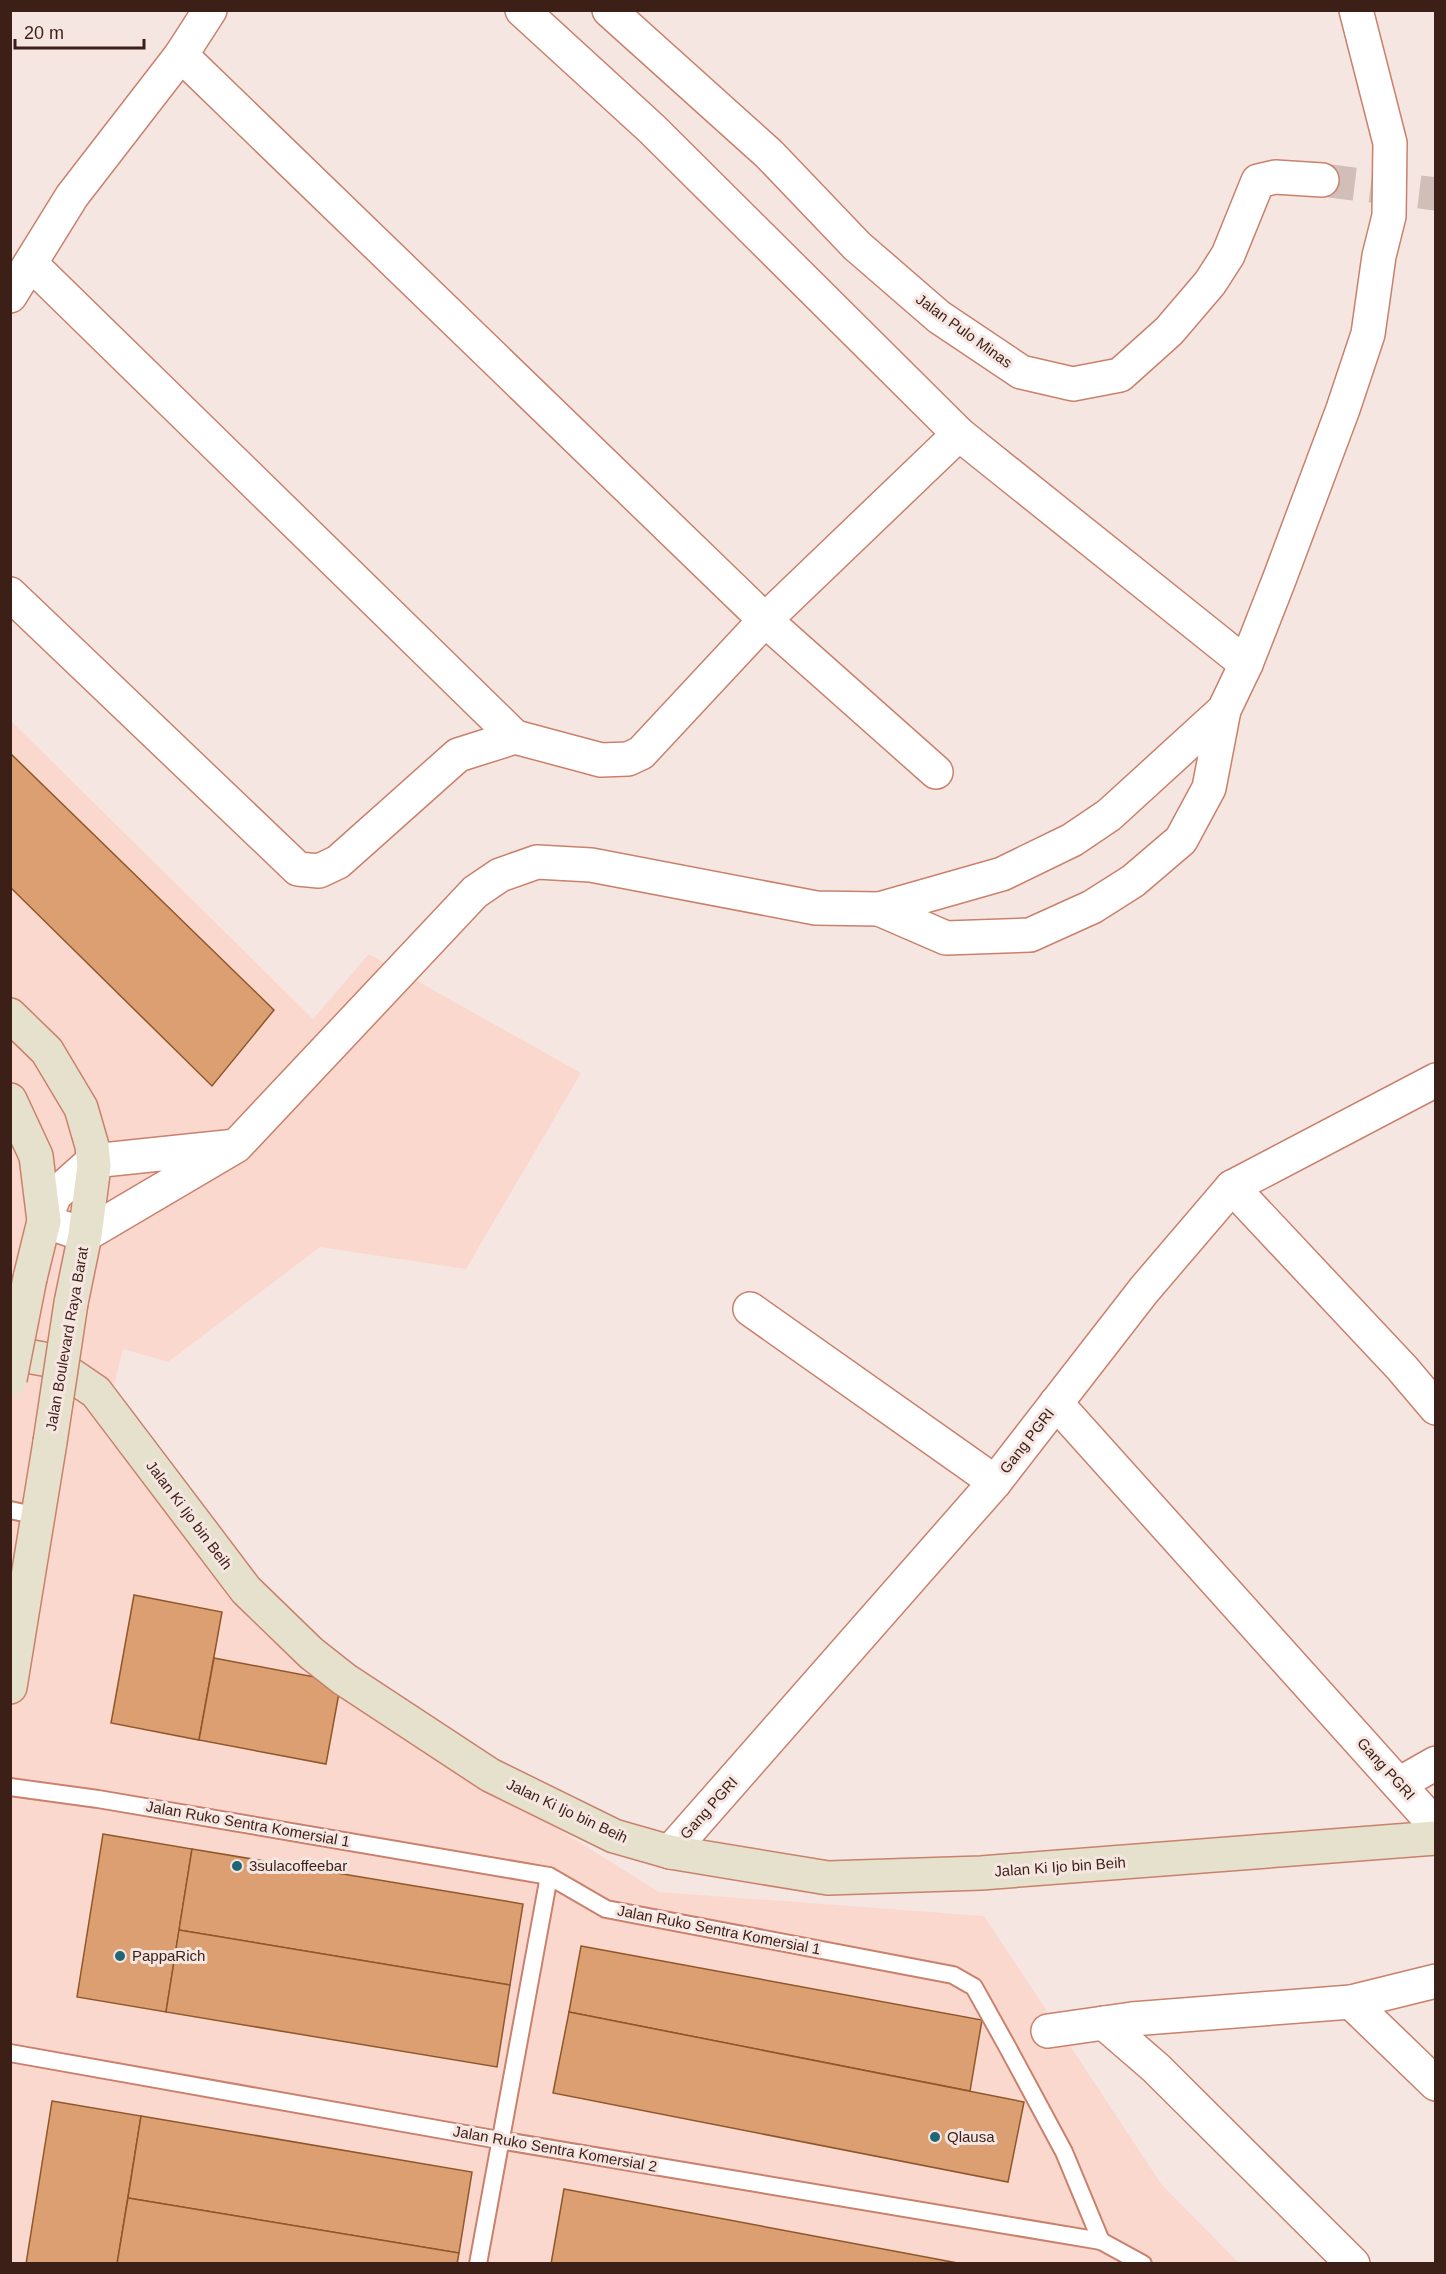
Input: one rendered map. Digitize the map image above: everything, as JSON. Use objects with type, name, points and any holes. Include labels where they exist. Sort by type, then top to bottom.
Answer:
[{"type":"street","points":[[10,296],[72,196],[181,55],[210,10]]},
{"type":"street","points":[[522,10],[652,129],[959,434],[1245,664]]},
{"type":"street","name":"Jalan Pulo Minas","points":[[609,10],[769,154],[857,246],[939,317],[1021,372],[1073,384],[1120,375],[1169,331],[1210,283],[1228,255],[1258,181],[1275,177],[1322,180]]},
{"type":"street","points":[[879,909],[946,938],[1030,935],[1092,907],[1133,881],[1181,840],[1209,789],[1224,710],[1245,664],[1343,409],[1368,334],[1379,256],[1389,216],[1390,142],[1356,10]]},
{"type":"street","points":[[181,55],[765,620],[936,772]]},
{"type":"street","points":[[31,264],[515,737],[601,760],[628,759],[641,753],[765,620],[959,434]]},
{"type":"street","points":[[10,594],[298,869],[318,871],[338,862],[458,755],[515,737]]},
{"type":"street","points":[[44,1221],[85,1235],[236,1146],[475,892],[500,875],[537,862],[591,865],[816,908],[879,909],[1002,874],[1071,840],[1109,815],[1224,710]]},
{"type":"street","name":"Jalan Boulevard Raya Barat","points":[[10,1015],[48,1051],[81,1108],[92,1146],[94,1166],[85,1235],[71,1303],[50,1442],[24,1513],[10,1687]]},
{"type":"street","points":[[1056,1403],[1144,1290],[1232,1187],[1436,1080]]},
{"type":"street","points":[[10,1100],[36,1156],[44,1221]]},
{"type":"street","points":[[10,1379],[30,1278],[44,1221],[55,1195],[93,1161],[236,1146]]},
{"type":"street","points":[[1232,1187],[1402,1368],[1436,1408]]},
{"type":"street","points":[[750,1309],[995,1482]]},
{"type":"street","name":"Jalan Ki Ijo bin Beih","points":[[10,1353],[49,1360],[96,1392],[246,1590],[311,1653],[344,1678],[490,1775],[614,1836],[670,1852],[828,1878],[981,1874],[1436,1839]]},
{"type":"street","name":"Gang PGRI","points":[[670,1852],[995,1482],[1056,1403],[1436,1826]]},
{"type":"street","points":[[1400,1784],[1436,1763]]},
{"type":"street","points":[[1048,2031],[1104,2023],[1351,2002],[1436,1981]]},
{"type":"street","points":[[1351,2002],[1436,2084]]},
{"type":"street","points":[[1104,2023],[1156,2068],[1353,2264]]},
{"type":"lane","name":"Jalan Ruko Sentra Komersial 1","points":[[10,1787],[98,1798],[549,1876],[606,1909],[953,1975],[974,1988],[1064,2152],[1101,2241]]},
{"type":"lane","points":[[478,2264],[549,1876]]},
{"type":"lane","name":"Jalan Ruko Sentra Komersial 2","points":[[10,2053],[499,2140],[1101,2241],[1143,2264]]},
{"type":"shaded area","points":[[10,720],[313,1019],[369,954],[581,1073],[466,1269],[320,1247],[168,1362],[123,1349],[103,1432],[243,1604],[446,1759],[659,1892],[984,1916],[1162,2185],[1239,2263],[11,2263]]},
{"type":"building","points":[[10,753],[274,1010],[212,1086],[10,887]]},
{"type":"building","points":[[134,1595],[222,1612],[199,1740],[111,1723]]},
{"type":"building","points":[[214,1658],[341,1682],[326,1764],[199,1740]]},
{"type":"building","points":[[103,1834],[192,1849],[166,2012],[77,1997]]},
{"type":"building","points":[[192,1849],[523,1904],[510,1985],[179,1930]]},
{"type":"building","points":[[179,1930],[510,1985],[497,2067],[166,2012]]},
{"type":"building","points":[[581,1946],[982,2020],[970,2091],[569,2012]]},
{"type":"building","points":[[569,2012],[1024,2102],[1008,2182],[553,2093]]},
{"type":"building","points":[[52,2101],[141,2116],[117,2264],[26,2264]]},
{"type":"building","points":[[141,2116],[472,2172],[459,2253],[128,2198]]},
{"type":"building","points":[[564,2189],[963,2264],[551,2264]]},
{"type":"building","points":[[128,2198],[459,2253],[457,2264],[117,2264]]},
{"type":"tunnel","points":[[1322,180],[1436,194]]},
{"type":"place","name":"3sulacoffeebar","points":[[237,1866]]},
{"type":"place","name":"PappaRich","points":[[120,1956]]},
{"type":"place","name":"Qlausa","points":[[935,2137]]}]
